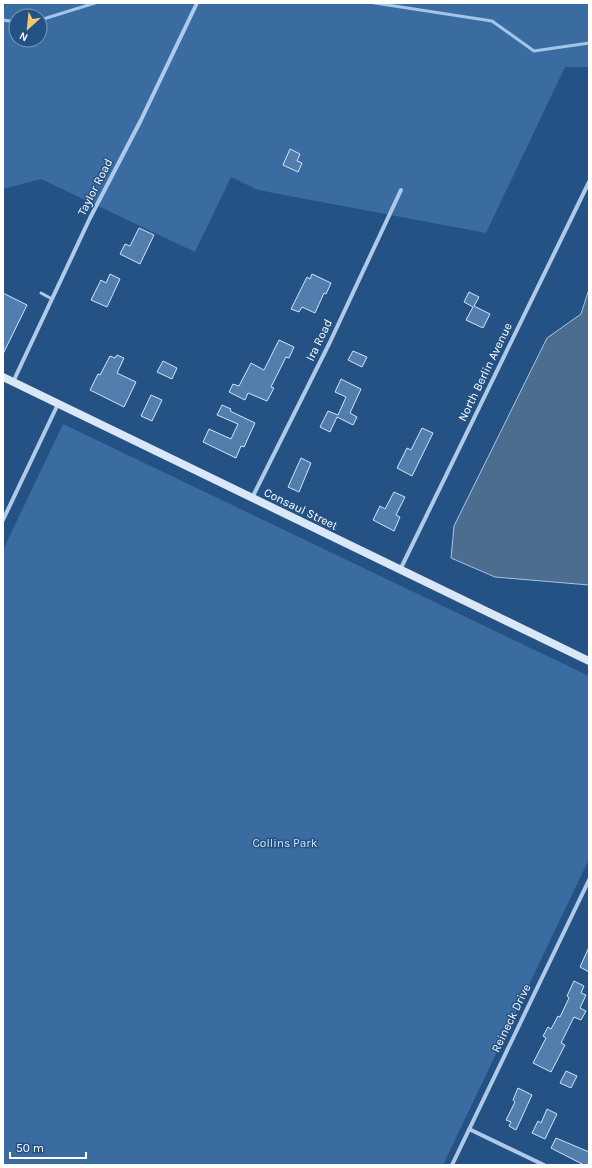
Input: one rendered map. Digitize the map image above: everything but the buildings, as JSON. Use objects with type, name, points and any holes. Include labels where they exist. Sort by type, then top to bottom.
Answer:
[{"type":"street","name":"Taylor Road","points":[[13,382],[90,218],[141,120],[197,3]]},
{"type":"street","name":"North Berlin Avenue","points":[[400,570],[589,182]]},
{"type":"street","name":"Ira Road","points":[[252,498],[330,342],[401,190]]},
{"type":"street","name":"Consaul Street","points":[[3,377],[589,661]]},
{"type":"street","points":[[3,520],[58,404]]},
{"type":"street","name":"Reineck Drive","points":[[452,1165],[589,880]]},
{"type":"street","points":[[469,1129],[544,1165]]},
{"type":"lane","points":[[41,293],[52,299]]},
{"type":"green space","points":[[6,3],[589,3],[589,67],[565,67],[486,233],[258,190],[231,177],[195,252],[41,179],[3,189],[3,10]]},
{"type":"green space","name":"Collins Park","points":[[63,424],[589,676],[589,859],[443,1165],[3,1165],[3,550]]},
{"type":"shaded area","points":[[589,289],[589,585],[495,577],[451,558],[454,526],[547,338],[581,314]]},
{"type":"waterway","points":[[48,18],[95,3]]},
{"type":"waterway","points":[[375,3],[492,21],[534,51],[589,43]]},
{"type":"waterway","points":[[3,20],[8,21]]}]
